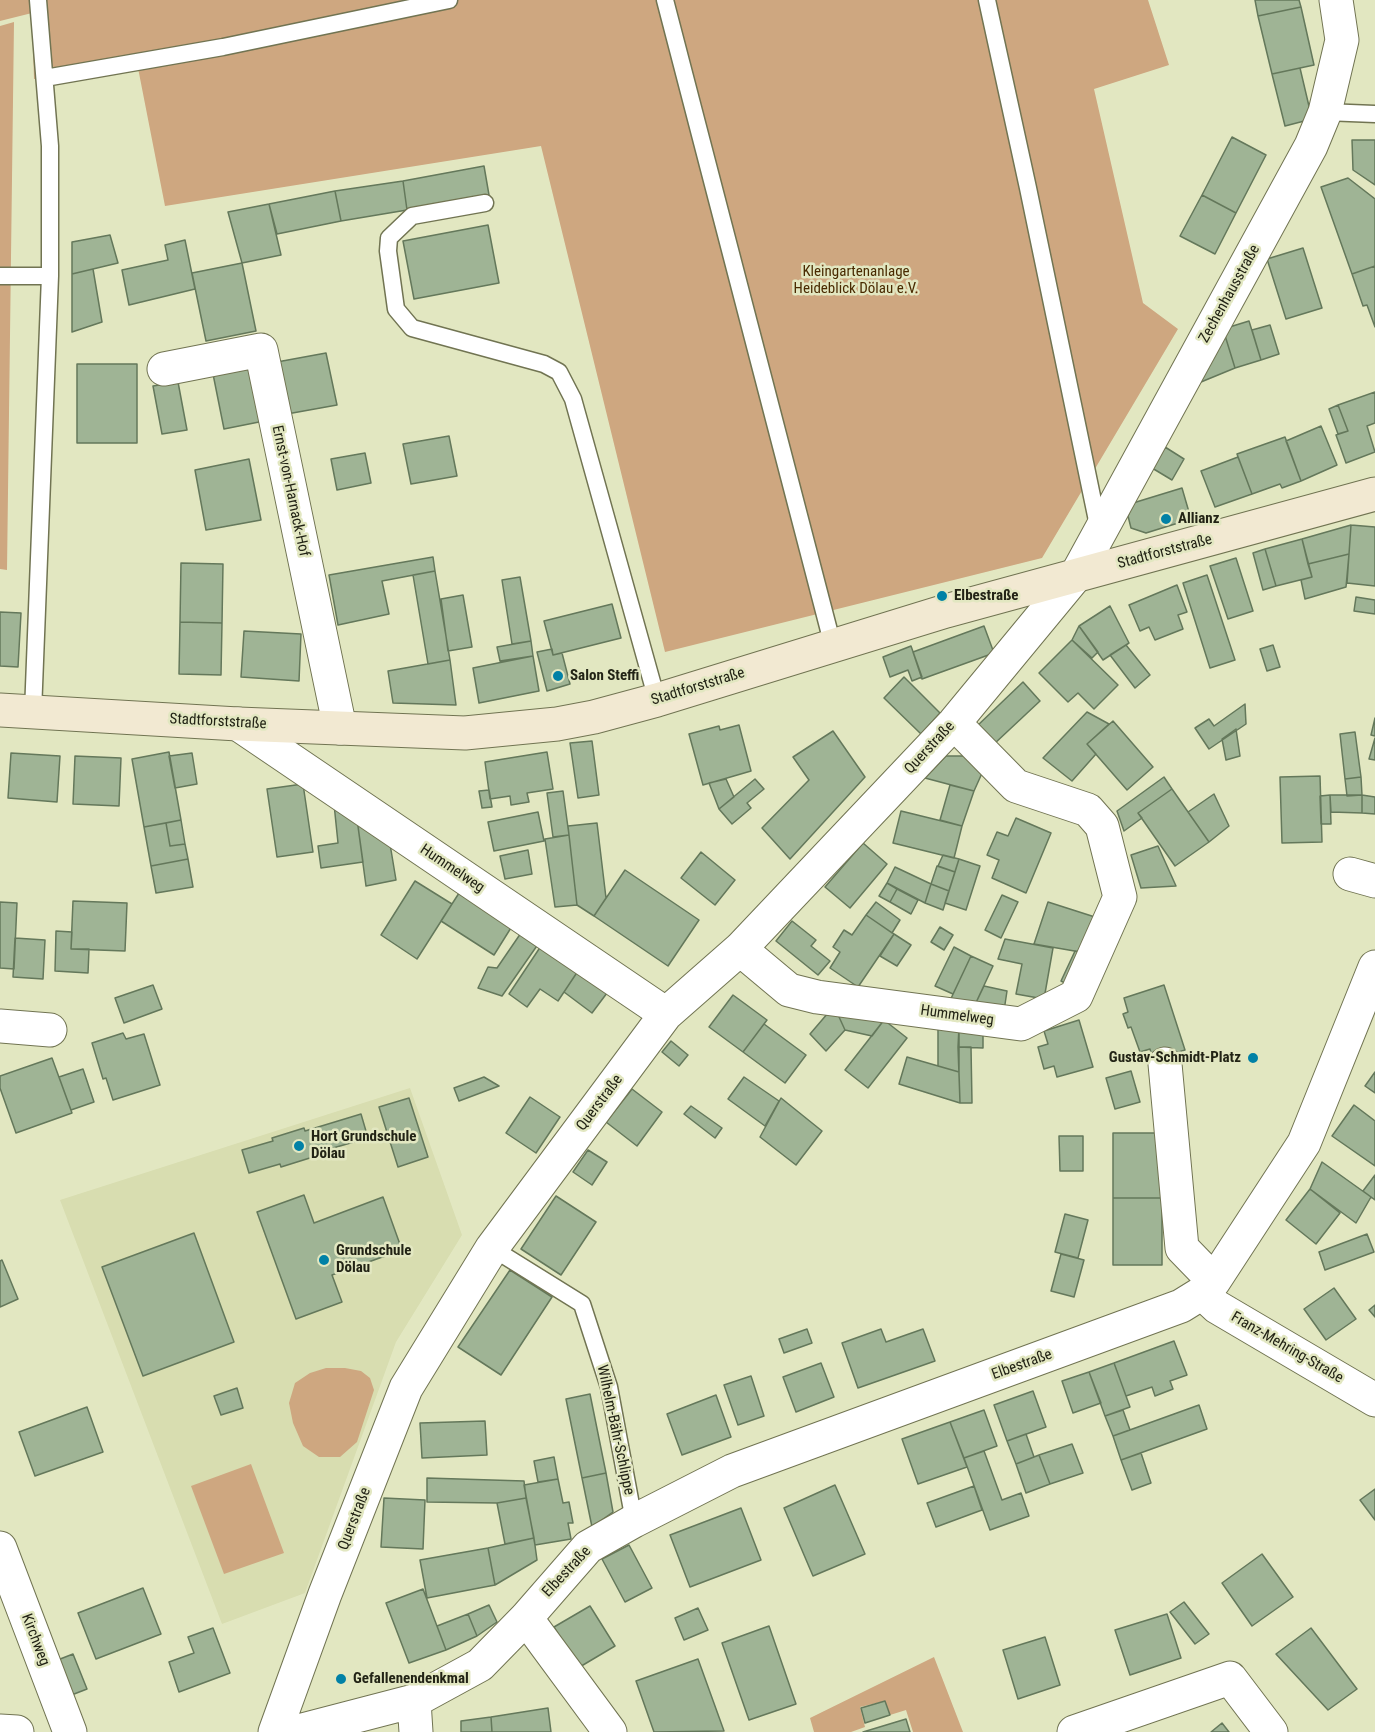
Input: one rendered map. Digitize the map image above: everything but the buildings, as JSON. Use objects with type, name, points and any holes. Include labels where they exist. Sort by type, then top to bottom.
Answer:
[{"type":"main road","name":"Stadtforststraße","points":[[0,710],[238,724],[465,733],[557,724],[594,717],[657,700],[946,611],[1375,494]]},
{"type":"street","name":"Zechenhausstraße","points":[[1077,574],[1311,146],[1325,112],[1342,40],[1336,0]]},
{"type":"street","name":"Ernst-von-Harnack-Hof","points":[[164,369],[261,350],[340,728]]},
{"type":"street","name":"Querstraße","points":[[275,1732],[325,1594],[406,1388],[492,1248],[666,1014],[740,950],[954,723],[1077,574]]},
{"type":"street","name":"Hummelweg","points":[[740,950],[789,990],[808,995],[1021,1024],[1076,996],[1130,897],[1102,826],[1088,810],[1016,786],[954,723]]},
{"type":"street","name":"Hummelweg","points":[[238,724],[666,1014]]},
{"type":"street","name":"Elbestraße","points":[[295,1732],[415,1716],[480,1665],[526,1618],[588,1547],[732,1471],[1181,1306],[1208,1287],[1304,1143],[1375,967]]},
{"type":"street","points":[[0,1026],[50,1030]]},
{"type":"street","points":[[1165,1064],[1182,1248],[1208,1287]]},
{"type":"street","name":"Franz-Mehring-Straße","points":[[1208,1287],[1217,1307],[1375,1400]]},
{"type":"street","name":"Kirchweg","points":[[0,1548],[70,1732]]},
{"type":"street","points":[[526,1618],[610,1732]]},
{"type":"street","points":[[1074,1732],[1230,1678],[1271,1732]]},
{"type":"street","points":[[0,1731],[17,1732]]},
{"type":"lane","points":[[33,712],[50,276],[50,146],[38,0]]},
{"type":"lane","points":[[45,78],[223,47],[449,0]]},
{"type":"lane","points":[[665,0],[833,646]]},
{"type":"lane","points":[[987,0],[1029,188],[1100,534]]},
{"type":"lane","points":[[1325,112],[1375,114]]},
{"type":"lane","points":[[485,203],[412,216],[389,238],[388,251],[396,309],[412,328],[544,364],[560,372],[573,399],[657,700]]},
{"type":"lane","points":[[0,276],[50,276]]},
{"type":"lane","name":"Wilhelm-Bähr-Schlippe","points":[[492,1248],[582,1304],[609,1388],[634,1521]]},
{"type":"shaded area","name":"Grundschule Dölau","points":[[410,1088],[462,1235],[396,1342],[305,1593],[222,1624],[60,1200]]},
{"type":"green space","name":"Kleingartenanlage Heideblick Dölau e.V.","points":[[0,0],[1148,0],[1169,65],[1094,89],[1143,303],[1178,329],[1042,558],[665,652],[541,146],[165,206],[138,68],[34,79],[32,13],[0,21]]},
{"type":"green space","points":[[14,22],[7,570],[0,569],[0,26]]},
{"type":"green space","points":[[326,1368],[361,1371],[370,1378],[374,1390],[357,1442],[340,1457],[319,1457],[303,1446],[293,1423],[289,1403],[295,1383],[310,1373]]},
{"type":"green space","points":[[251,1464],[284,1553],[224,1574],[191,1486]]},
{"type":"green space","points":[[934,1657],[963,1732],[913,1732],[906,1710],[890,1715],[885,1701],[860,1707],[865,1727],[851,1732],[814,1732],[810,1718]]},
{"type":"place","name":"Allianz","points":[[1166,519]]},
{"type":"place","name":"Elbestraße","points":[[942,596]]},
{"type":"place","name":"Salon Steffi","points":[[558,676]]},
{"type":"place","name":"Gustav-Schmidt-Platz","points":[[1253,1058]]},
{"type":"place","name":"Hort Grundschule Dölau","points":[[299,1146]]},
{"type":"place","name":"Grundschule Dölau","points":[[324,1260]]},
{"type":"place","name":"Gefallenendenkmal","points":[[341,1679]]}]
